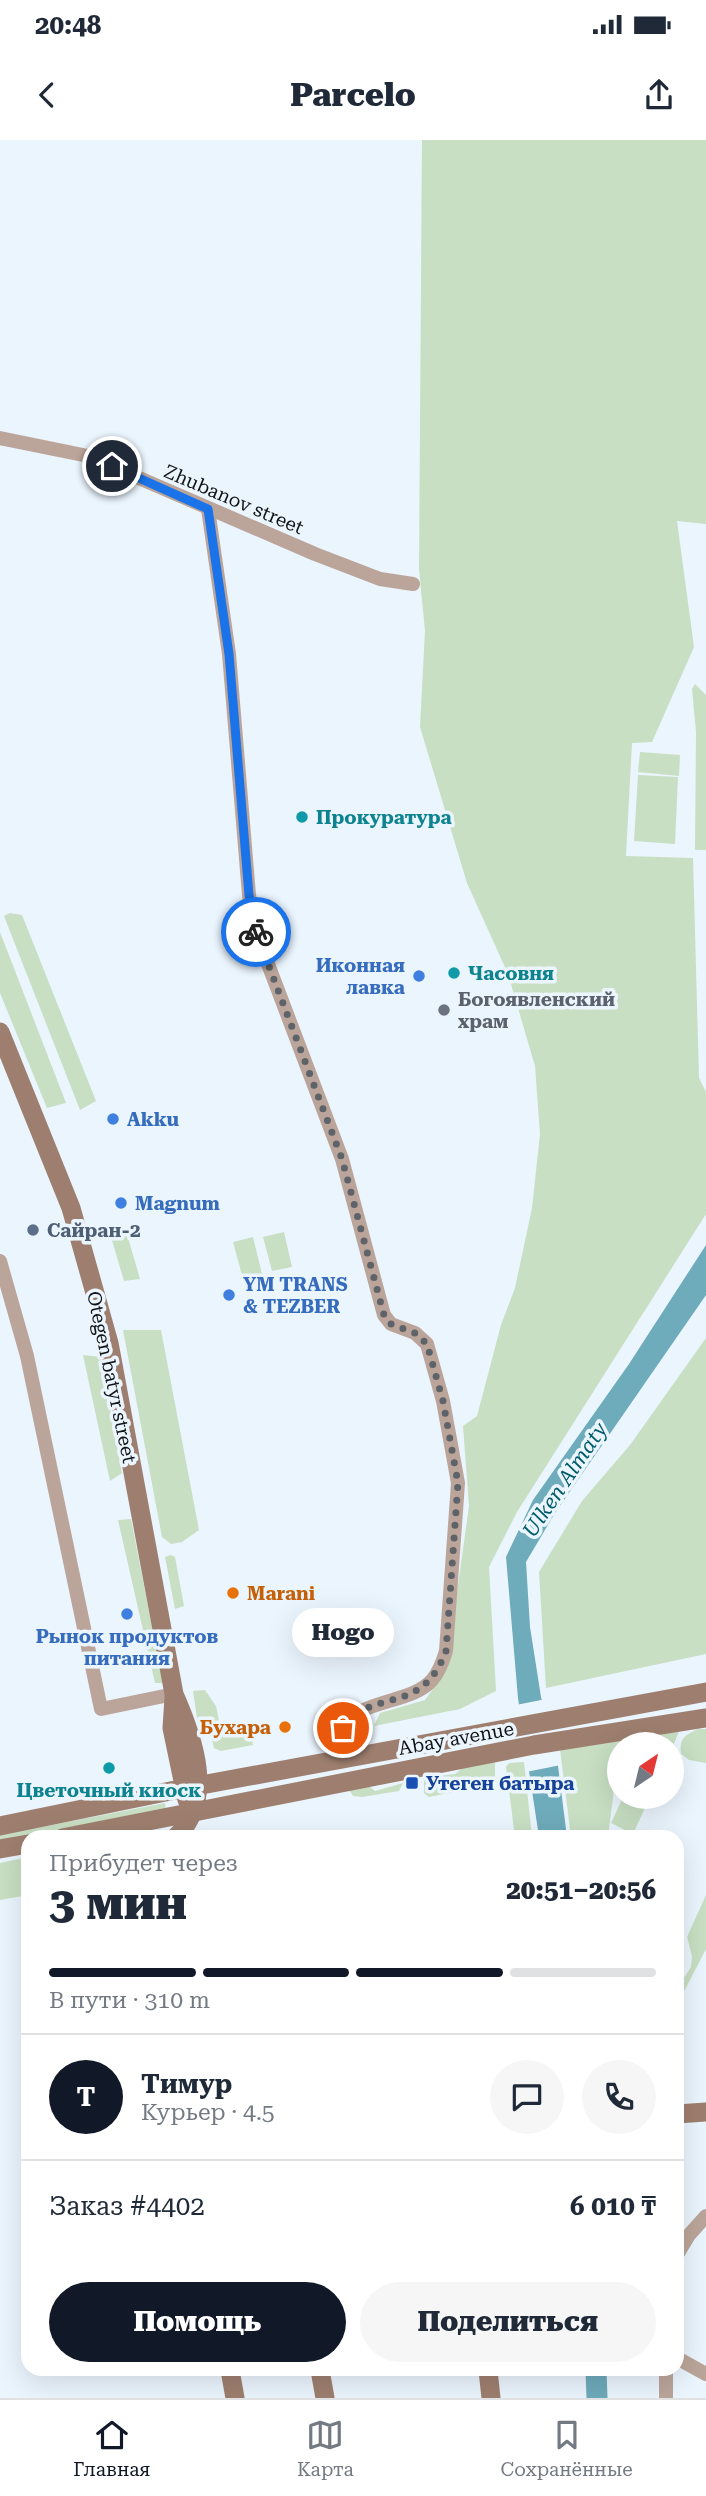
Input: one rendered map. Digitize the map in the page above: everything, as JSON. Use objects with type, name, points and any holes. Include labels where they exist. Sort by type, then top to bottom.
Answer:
[{"type":"main road","name":"Otegen batyr street","points":[[0,1032],[71,1208],[109,1343],[174,1694],[172,1728],[192,1787],[190,1812]]},
{"type":"main road","name":"Abay avenue","points":[[0,1826],[192,1787],[706,1692]]},
{"type":"main road","name":"Abay avenue","points":[[123,1830],[190,1812],[515,1749],[706,1718]]},
{"type":"main road","points":[[180,1830],[190,1812]]},
{"type":"main road","points":[[0,1849],[21,1845]]},
{"type":"main road","points":[[684,2114],[706,2112]]},
{"type":"main road","points":[[231,2376],[235,2398]]},
{"type":"main road","points":[[321,2376],[325,2398]]},
{"type":"main road","points":[[489,2376],[491,2398]]},
{"type":"street","name":"Zhubanov street","points":[[0,438],[88,456],[369,575],[413,584]]},
{"type":"street","points":[[208,509],[229,654],[249,895],[257,935],[342,1159],[384,1315],[391,1324],[415,1333],[427,1344],[443,1401],[458,1483],[446,1651],[439,1671],[421,1690],[361,1712],[348,1720],[341,1735],[336,1760]]},
{"type":"street","points":[[0,1261],[27,1356],[100,1709],[174,1694]]},
{"type":"street","points":[[684,2243],[706,2216]]},
{"type":"street","points":[[684,2362],[706,2374]]},
{"type":"street","points":[[666,2376],[666,2398]]},
{"type":"green space","points":[[422,140],[706,140],[706,524],[677,521],[694,647],[652,742],[632,743],[626,856],[693,858],[699,1078],[706,1092],[706,1214],[517,1512],[489,1567],[496,1691],[460,1709],[374,1726],[380,1713],[425,1700],[446,1671],[469,1506],[463,1426],[477,1416],[501,1325],[515,1288],[532,1208],[540,1134],[535,1066],[508,974],[467,883],[420,727],[425,631],[419,569]]},
{"type":"green space","points":[[695,684],[706,695],[706,850],[695,850],[696,732],[692,689]]},
{"type":"green space","points":[[640,752],[680,755],[679,776],[638,772]]},
{"type":"green space","points":[[638,775],[678,777],[675,844],[634,841]]},
{"type":"green space","points":[[10,913],[22,915],[96,1101],[80,1110],[4,916]]},
{"type":"green space","points":[[0,932],[66,1103],[47,1108],[0,993]]},
{"type":"green space","points":[[125,1227],[140,1279],[124,1281],[109,1230]]},
{"type":"green space","points":[[284,1232],[292,1267],[272,1271],[263,1237]]},
{"type":"green space","points":[[253,1237],[262,1274],[243,1279],[233,1242]]},
{"type":"green space","points":[[123,1330],[161,1330],[199,1530],[182,1542],[171,1544],[162,1537]]},
{"type":"green space","points":[[706,1338],[706,1654],[546,1688],[539,1572],[582,1501],[630,1445]]},
{"type":"green space","points":[[83,1355],[101,1357],[122,1473],[110,1481]]},
{"type":"green space","points":[[131,1519],[163,1683],[155,1683],[118,1520]]},
{"type":"green space","points":[[165,1557],[175,1557],[184,1606],[175,1609]]},
{"type":"green space","points":[[205,1690],[216,1706],[219,1721],[207,1725],[198,1724],[193,1691]]},
{"type":"green space","points":[[222,1724],[250,1731],[253,1745],[221,1751],[214,1748],[210,1732]]},
{"type":"green space","points":[[681,1727],[679,1732],[654,1732]]},
{"type":"green space","points":[[706,1729],[706,1763],[689,1760],[684,1756],[684,1738],[690,1733]]},
{"type":"green space","points":[[607,1740],[607,1810],[611,1810],[609,1830],[570,1830],[560,1749]]},
{"type":"green space","points":[[495,1761],[495,1783],[429,1797],[424,1793],[424,1778],[455,1774],[465,1766]]},
{"type":"green space","points":[[524,1762],[531,1830],[514,1830],[506,1767],[509,1763]]},
{"type":"green space","points":[[365,1783],[375,1791],[403,1783],[399,1791],[362,1797],[353,1796],[348,1788]]},
{"type":"green space","points":[[165,1803],[166,1810],[59,1830],[26,1830]]},
{"type":"green space","points":[[617,1810],[644,1810],[635,1830],[625,1830],[611,1823]]},
{"type":"green space","points":[[21,1831],[21,1837],[0,1841],[0,1835]]},
{"type":"green space","points":[[21,1858],[21,1896],[0,1900],[0,1863]]},
{"type":"green space","points":[[706,1895],[706,1949],[684,1991],[684,1978],[691,1967],[692,1956],[687,1937]]},
{"type":"water","points":[[706,1245],[706,1295],[555,1513],[526,1562],[530,1627],[541,1697],[558,1766],[566,1830],[538,1830],[518,1698],[506,1557],[533,1500],[629,1364]]},
{"type":"pier","points":[[546,1699],[561,1765],[526,1772],[516,1705]]},
{"type":"waterway","name":"Ulken Almaty","points":[[596,2376],[597,2398]]},
{"type":"way so far","points":[[256,932],[342,1159],[384,1315],[391,1324],[415,1333],[427,1344],[443,1401],[458,1483],[446,1651],[439,1671],[421,1690],[354,1715],[343,1728]]},
{"type":"place","name":"Прокуратура","points":[[302,817]]},
{"type":"place","name":"Часовня","points":[[454,973]]},
{"type":"place","name":"Иконная лавка","points":[[419,976]]},
{"type":"place","name":"Богоявленский храм","points":[[444,1010]]},
{"type":"place","name":"Akku","points":[[113,1119]]},
{"type":"place","name":"Magnum","points":[[121,1203]]},
{"type":"place","name":"Сайран-2","points":[[33,1230]]},
{"type":"place","name":"YM TRANS & TEZBER","points":[[229,1295]]},
{"type":"place","name":"Marani","points":[[233,1593]]},
{"type":"place","name":"Рынок продуктов питания","points":[[127,1614]]},
{"type":"place","name":"Бухара","points":[[285,1727]]},
{"type":"place","name":"Hogo","points":[[343,1728]]},
{"type":"place","name":"Цветочный киоск","points":[[109,1768]]},
{"type":"place","name":"Утеген батыра","points":[[412,1783]]},
{"type":"route","points":[[112,466],[208,509],[229,654],[249,895],[256,932]]}]
